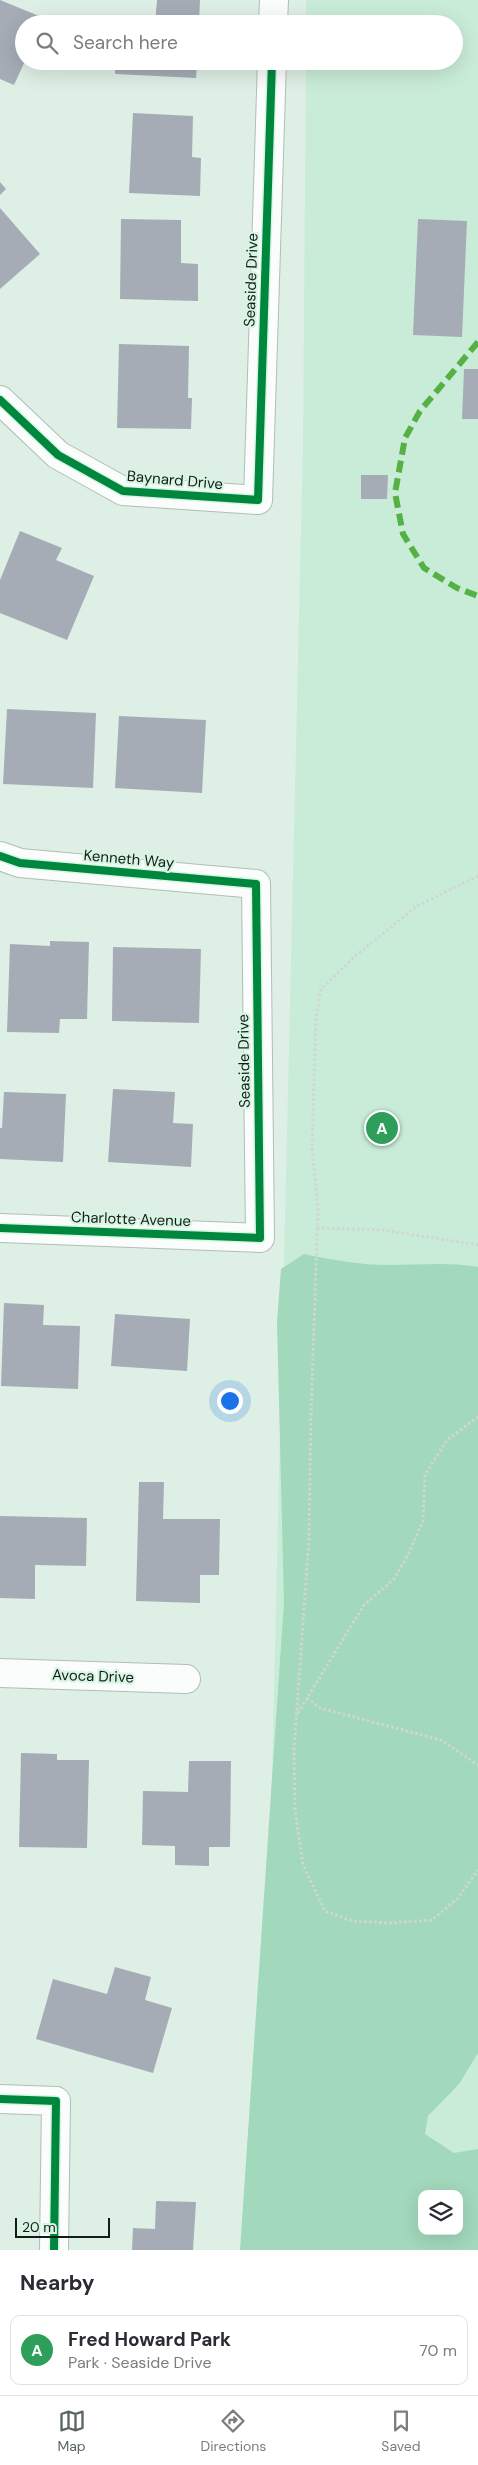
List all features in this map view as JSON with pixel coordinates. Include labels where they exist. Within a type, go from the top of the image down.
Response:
[{"type":"street","points":[[273,15],[274,0]]},
{"type":"street","name":"Seaside Drive","points":[[258,500],[272,70]]},
{"type":"street","name":"Baynard Drive","points":[[0,400],[58,455],[123,491],[258,500]]},
{"type":"street","name":"Kenneth Way","points":[[0,856],[20,863],[256,884]]},
{"type":"street","name":"Seaside Drive","points":[[256,884],[260,1238]]},
{"type":"street","name":"Charlotte Avenue","points":[[0,1228],[260,1238]]},
{"type":"street","name":"Avoca Drive","points":[[0,1673],[186,1679]]},
{"type":"street","points":[[0,2099],[56,2101],[54,2250]]},
{"type":"path","points":[[478,876],[417,906],[321,988],[316,1018],[312,1146],[318,1210],[309,1539],[294,1750],[295,1810],[303,1865],[325,1911],[352,1921],[390,1923],[432,1920],[458,1898],[478,1870]]},
{"type":"path","points":[[317,1228],[383,1230],[478,1245]]},
{"type":"path","points":[[297,1715],[364,1605],[394,1579],[408,1555],[423,1521],[426,1475],[447,1440],[478,1417]]},
{"type":"path","points":[[306,1698],[320,1708],[441,1740],[478,1765]]},
{"type":"green space","points":[[306,0],[478,0],[478,2250],[261,2250],[303,445],[306,70],[463,70],[463,15],[306,15]]},
{"type":"green space","points":[[304,1254],[367,1264],[445,1264],[478,1267],[478,2053],[459,2084],[428,2116],[425,2134],[454,2153],[478,2149],[478,2250],[240,2250],[284,1602],[277,1322],[281,1269]]},
{"type":"building","points":[[0,0],[37,15],[15,15],[15,70],[21,70],[14,85],[0,79]]},
{"type":"building","points":[[157,0],[200,0],[199,15],[156,15]]},
{"type":"building","points":[[115,70],[196,70],[196,78],[115,74]]},
{"type":"building","points":[[133,113],[193,116],[192,157],[201,158],[200,196],[129,193]]},
{"type":"building","points":[[0,182],[6,189],[0,195]]},
{"type":"building","points":[[0,208],[40,254],[0,289]]},
{"type":"building","points":[[121,219],[181,220],[181,263],[198,264],[198,301],[120,299]]},
{"type":"building","points":[[418,219],[467,221],[462,337],[413,335]]},
{"type":"building","points":[[119,344],[189,346],[188,398],[192,398],[191,429],[117,428]]},
{"type":"building","points":[[464,369],[478,369],[478,419],[462,419]]},
{"type":"building","points":[[361,475],[388,475],[387,499],[361,499]]},
{"type":"building","points":[[20,531],[62,548],[56,560],[94,576],[67,640],[0,613],[0,580]]},
{"type":"building","points":[[7,709],[96,713],[93,788],[3,784]]},
{"type":"building","points":[[119,716],[206,720],[202,793],[115,788]]},
{"type":"building","points":[[50,941],[89,942],[87,1019],[60,1019],[59,1033],[7,1032],[10,944],[50,946]]},
{"type":"building","points":[[113,947],[201,949],[199,1023],[112,1021]]},
{"type":"building","points":[[113,1089],[175,1092],[173,1123],[193,1124],[191,1167],[108,1162]]},
{"type":"building","points":[[4,1092],[66,1094],[63,1162],[0,1159],[0,1128],[2,1128]]},
{"type":"building","points":[[4,1303],[44,1305],[43,1325],[80,1326],[78,1389],[1,1386]]},
{"type":"building","points":[[115,1314],[190,1319],[187,1371],[111,1366]]},
{"type":"building","points":[[139,1482],[164,1482],[163,1519],[220,1519],[219,1575],[200,1575],[200,1603],[136,1601]]},
{"type":"building","points":[[0,1516],[87,1518],[86,1566],[35,1565],[35,1599],[0,1598]]},
{"type":"building","points":[[21,1753],[57,1754],[57,1760],[89,1760],[87,1848],[19,1847]]},
{"type":"building","points":[[189,1761],[231,1761],[230,1847],[209,1847],[209,1866],[175,1865],[175,1846],[142,1845],[143,1791],[188,1792]]},
{"type":"building","points":[[115,1967],[151,1977],[145,2000],[172,2008],[153,2073],[36,2039],[53,1979],[107,1994]]},
{"type":"building","points":[[156,2201],[196,2202],[193,2250],[132,2250],[133,2228],[155,2229]]},
{"type":"marked path","points":[[478,342],[420,411],[405,438],[395,493],[403,534],[424,568],[457,588],[478,596]]},
{"type":"cycle path","points":[[0,400],[58,455],[123,491],[258,500],[272,70]]},
{"type":"cycle path","points":[[0,856],[20,863],[256,884],[260,1238],[0,1228]]},
{"type":"cycle path","points":[[0,2099],[56,2101],[54,2250]]},
{"type":"place","name":"Fred Howard Park","points":[[382,1128]]}]
